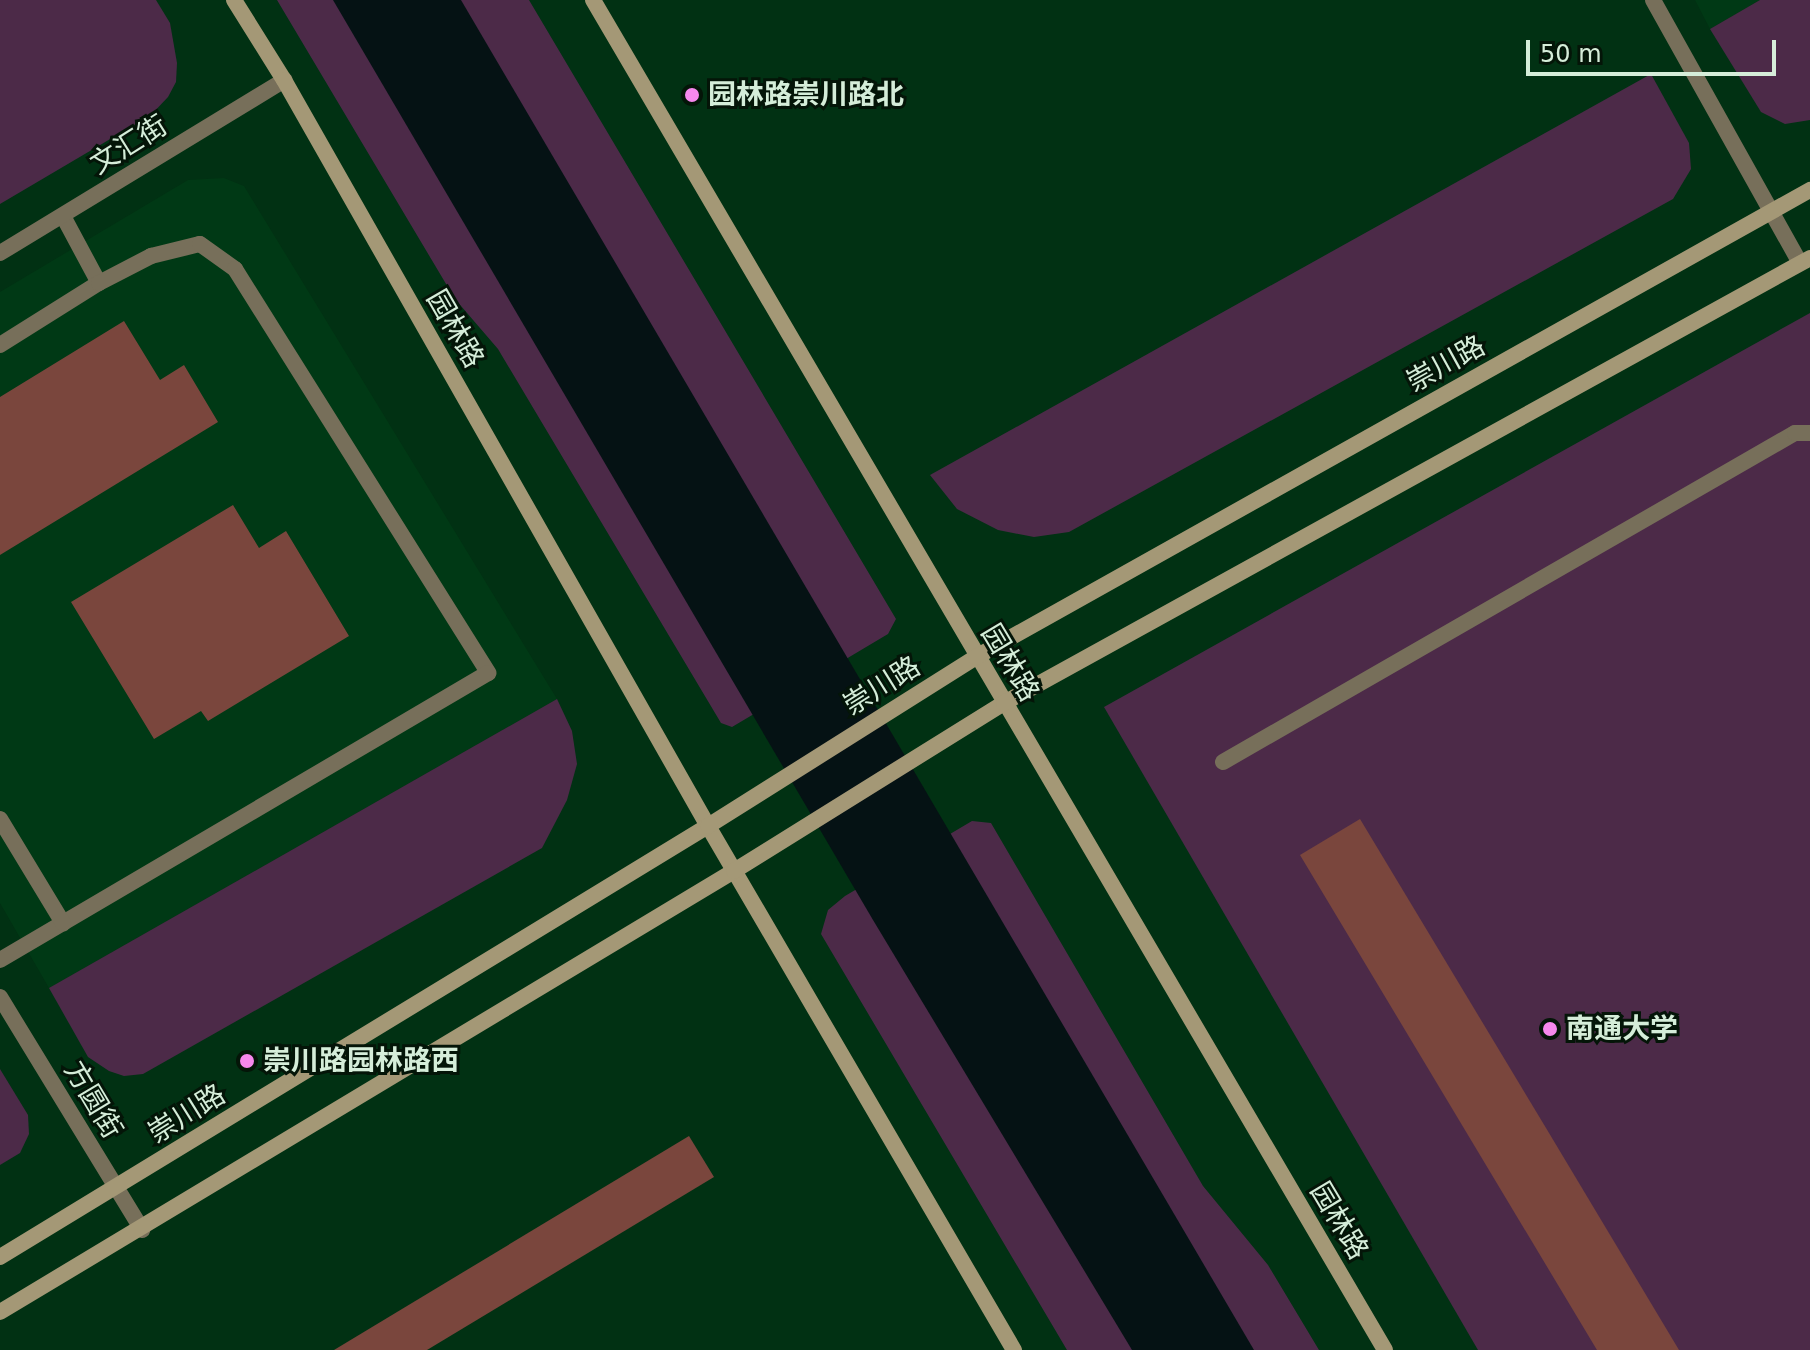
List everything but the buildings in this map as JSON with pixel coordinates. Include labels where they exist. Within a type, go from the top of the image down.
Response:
[{"type":"main road","name":"园林路","points":[[234,0],[284,80],[708,826],[1014,1350]]},
{"type":"main road","name":"园林路","points":[[593,0],[1385,1350]]},
{"type":"main road","name":"崇川路","points":[[0,1257],[708,826],[976,657],[1810,190]]},
{"type":"main road","points":[[0,1312],[142,1230],[734,871],[1004,703],[1805,261]]},
{"type":"street","points":[[1653,0],[1805,261]]},
{"type":"street","name":"文汇街","points":[[0,253],[284,80]]},
{"type":"street","points":[[63,216],[99,283]]},
{"type":"street","points":[[0,345],[99,283],[151,256],[200,244],[235,269],[488,673],[0,960]]},
{"type":"street","points":[[1223,762],[1795,433],[1810,433]]},
{"type":"street","points":[[0,819],[63,923]]},
{"type":"street","name":"方圆街","points":[[0,997],[142,1230]]},
{"type":"shaded area","points":[[0,0],[156,0],[170,23],[177,63],[176,82],[168,97],[151,115],[0,204]]},
{"type":"shaded area","points":[[277,0],[529,0],[896,619],[888,634],[732,727],[721,723],[498,349],[455,299]]},
{"type":"shaded area","points":[[333,0],[461,0],[1254,1350],[1132,1350],[873,920]]},
{"type":"shaded area","points":[[1695,0],[1760,0],[1710,29]]},
{"type":"shaded area","points":[[1760,0],[1810,0],[1810,120],[1785,124],[1761,112],[1710,29]]},
{"type":"shaded area","points":[[1651,74],[1689,143],[1691,169],[1673,199],[1069,532],[1034,537],[998,530],[957,509],[930,475]]},
{"type":"shaded area","points":[[224,178],[244,186],[557,699],[49,988],[0,903],[0,292],[188,180]]},
{"type":"shaded area","name":"南通大学","points":[[1810,313],[1810,1350],[1478,1350],[1104,707]]},
{"type":"shaded area","points":[[557,699],[572,731],[577,764],[567,800],[542,848],[143,1074],[124,1076],[109,1071],[88,1057],[49,988]]},
{"type":"shaded area","points":[[972,821],[991,823],[1203,1186],[1268,1265],[1319,1350],[1067,1350],[821,934],[828,910],[845,896]]},
{"type":"shaded area","points":[[0,1069],[28,1115],[29,1134],[20,1153],[0,1165]]},
{"type":"place","name":"园林路崇川路北","points":[[692,95]]},
{"type":"place","name":"南通大学","points":[[1550,1029]]},
{"type":"place","name":"崇川路园林路西","points":[[247,1061]]}]
